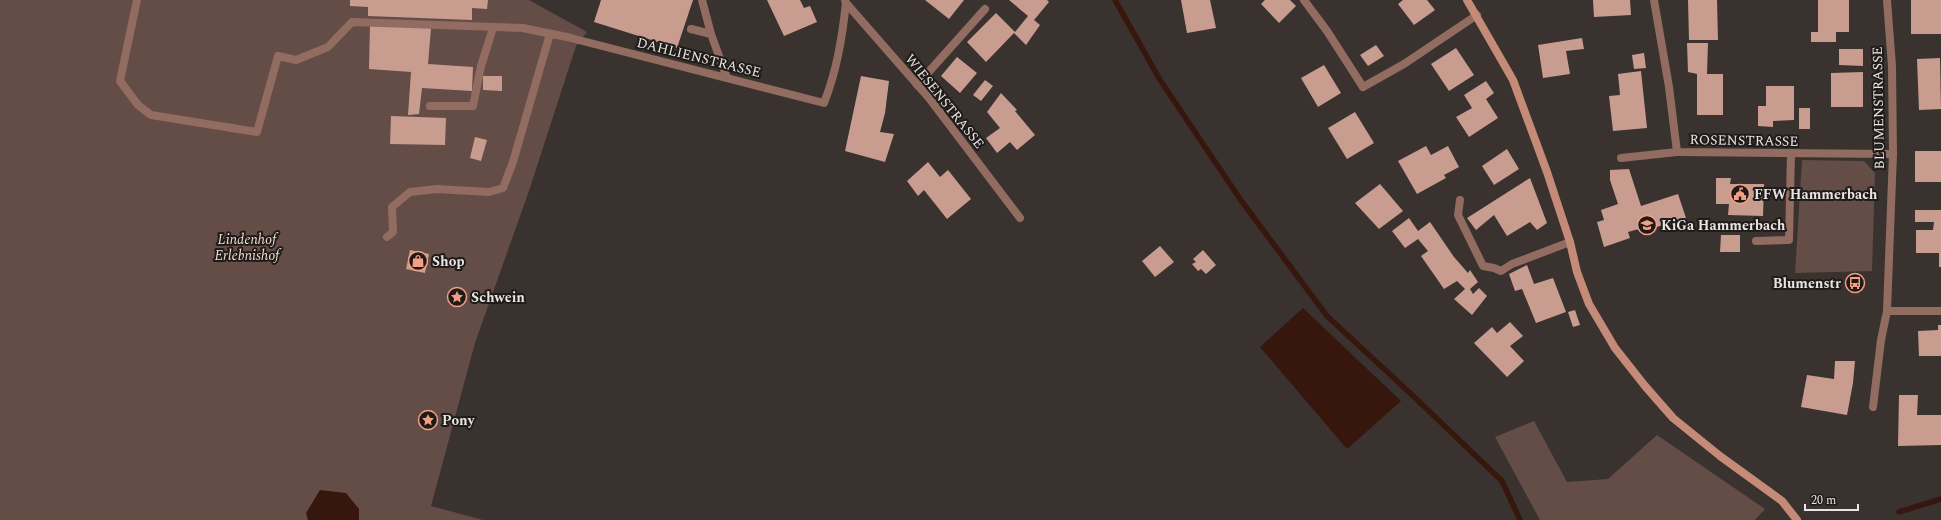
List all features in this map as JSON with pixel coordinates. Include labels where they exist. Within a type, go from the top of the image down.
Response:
[{"type":"main road","points":[[1467,0],[1513,80],[1570,242],[1577,272],[1589,304],[1615,348],[1629,368],[1674,418],[1720,456],[1782,501],[1797,520]]},
{"type":"street","name":"DAHLIENSTRASSE","points":[[137,0],[120,81],[138,105],[151,115],[256,132],[278,56],[296,60],[328,48],[352,22],[523,28],[567,37],[824,103],[834,77],[842,40],[845,2]]},
{"type":"street","points":[[702,0],[711,34],[727,78]]},
{"type":"street","points":[[1304,0],[1327,31],[1363,87],[1404,64],[1477,15]]},
{"type":"street","name":"ROSENSTRASSE","points":[[1654,0],[1669,87],[1677,152],[1893,154]]},
{"type":"street","name":"BLUMENSTRASSE","points":[[1873,407],[1881,340],[1887,311],[1893,154],[1892,66],[1887,0]]},
{"type":"street","name":"WIESENSTRASSE","points":[[845,2],[917,85],[1020,218]]},
{"type":"street","points":[[917,85],[984,9]]},
{"type":"street","points":[[430,106],[473,106],[481,66],[493,28]]},
{"type":"street","points":[[691,29],[711,34]]},
{"type":"street","points":[[387,237],[393,232],[392,207],[410,192],[437,189],[489,192],[503,188],[513,162],[549,37],[552,34]]},
{"type":"street","points":[[1621,158],[1677,152]]},
{"type":"street","points":[[1756,241],[1789,240],[1791,153]]},
{"type":"street","points":[[1460,200],[1458,215],[1483,266],[1501,271],[1512,264],[1570,242]]},
{"type":"street","points":[[1887,311],[1941,311]]},
{"type":"green space","name":"Lindenhof Erlebnishof","points":[[0,0],[529,0],[587,32],[576,46],[529,191],[475,343],[431,506],[483,520],[0,520]]},
{"type":"green space","points":[[1802,160],[1864,161],[1875,173],[1872,271],[1795,273]]},
{"type":"green space","points":[[1534,421],[1567,482],[1608,479],[1657,435],[1765,509],[1755,520],[1540,520],[1495,437]]},
{"type":"shaded area","points":[[1303,308],[1401,401],[1347,449],[1260,347]]},
{"type":"shaded area","points":[[320,490],[346,493],[359,509],[359,520],[308,520],[306,513]]},
{"type":"building","points":[[350,0],[488,0],[487,9],[472,8],[472,20],[368,16],[368,7],[350,6]]},
{"type":"building","points":[[601,0],[693,0],[677,48],[594,22]]},
{"type":"building","points":[[767,0],[800,0],[804,8],[810,6],[817,22],[784,36]]},
{"type":"building","points":[[925,0],[964,0],[949,19]]},
{"type":"building","points":[[1009,0],[1047,0],[1049,2],[1034,20],[1040,25],[1026,45],[1014,33],[986,62],[967,42],[996,13],[1015,32],[1028,16]]},
{"type":"building","points":[[1181,0],[1210,0],[1216,28],[1187,33]]},
{"type":"building","points":[[1265,0],[1290,0],[1296,6],[1279,23],[1261,4]]},
{"type":"building","points":[[1403,0],[1427,0],[1435,10],[1414,25],[1398,4]]},
{"type":"building","points":[[1593,0],[1630,0],[1631,15],[1594,17]]},
{"type":"building","points":[[1688,0],[1717,0],[1718,40],[1689,40]]},
{"type":"building","points":[[1818,0],[1849,0],[1849,32],[1836,32],[1836,42],[1811,42],[1811,32],[1818,32]]},
{"type":"building","points":[[1911,0],[1941,0],[1941,34],[1911,34]]},
{"type":"building","points":[[370,25],[431,28],[428,64],[473,67],[472,91],[422,88],[419,114],[408,115],[411,72],[369,69]]},
{"type":"building","points":[[1582,38],[1584,49],[1566,51],[1570,74],[1543,78],[1538,45]]},
{"type":"building","points":[[1687,43],[1708,43],[1707,74],[1723,74],[1723,115],[1697,115],[1697,74],[1688,72]]},
{"type":"building","points":[[1376,45],[1384,56],[1368,66],[1360,55]]},
{"type":"building","points":[[1456,48],[1474,75],[1449,91],[1431,64]]},
{"type":"building","points":[[1839,49],[1863,49],[1863,66],[1839,65]]},
{"type":"building","points":[[1644,53],[1646,68],[1634,69],[1632,55]]},
{"type":"building","points":[[957,57],[977,73],[960,93],[941,76]]},
{"type":"building","points":[[1940,58],[1941,109],[1919,110],[1917,59]]},
{"type":"building","points":[[1324,65],[1341,93],[1318,107],[1301,78]]},
{"type":"building","points":[[1641,71],[1647,128],[1613,131],[1609,96],[1620,95],[1618,74]]},
{"type":"building","points":[[1863,72],[1863,107],[1831,107],[1831,73]]},
{"type":"building","points":[[483,76],[502,76],[502,91],[483,90]]},
{"type":"building","points":[[861,76],[889,81],[885,113],[880,132],[894,134],[885,162],[845,151]]},
{"type":"building","points":[[985,80],[993,86],[981,101],[973,95]]},
{"type":"building","points":[[1486,81],[1494,93],[1486,99],[1498,118],[1469,137],[1456,117],[1472,108],[1464,95]]},
{"type":"building","points":[[1766,86],[1794,86],[1794,120],[1773,121],[1773,127],[1758,126],[1758,106],[1766,106]]},
{"type":"building","points":[[1001,93],[1017,110],[1015,111],[1035,135],[1017,150],[1010,142],[997,153],[986,138],[1000,128],[987,112]]},
{"type":"building","points":[[1799,108],[1810,108],[1810,129],[1799,129]]},
{"type":"building","points":[[1355,112],[1374,143],[1347,159],[1328,128]]},
{"type":"building","points":[[391,116],[446,118],[445,145],[390,144]]},
{"type":"building","points":[[475,137],[487,140],[481,161],[470,158]]},
{"type":"building","points":[[1426,146],[1431,155],[1448,146],[1459,167],[1444,175],[1446,178],[1417,194],[1398,161]]},
{"type":"building","points":[[1507,149],[1519,169],[1494,185],[1482,166]]},
{"type":"building","points":[[1915,151],[1941,151],[1941,182],[1915,182]]},
{"type":"building","points":[[928,162],[940,177],[948,170],[971,199],[947,219],[924,190],[918,196],[907,181]]},
{"type":"building","points":[[1629,169],[1641,206],[1678,194],[1686,218],[1647,230],[1646,227],[1628,232],[1630,238],[1604,247],[1597,222],[1604,220],[1601,210],[1618,204],[1610,180],[1610,170]]},
{"type":"building","points":[[1530,178],[1547,223],[1537,230],[1530,222],[1507,236],[1494,215],[1476,230],[1467,218]]},
{"type":"building","name":"FFW Hammerbach","points":[[1716,178],[1731,178],[1730,184],[1764,184],[1763,216],[1728,215],[1729,204],[1716,204]]},
{"type":"building","points":[[1380,184],[1403,211],[1379,229],[1355,203]]},
{"type":"building","points":[[1915,210],[1941,210],[1941,267],[1939,267],[1939,253],[1916,253],[1916,230],[1933,230],[1934,222],[1915,222]]},
{"type":"building","points":[[1409,218],[1418,231],[1430,222],[1454,257],[1468,273],[1470,270],[1478,282],[1470,289],[1473,294],[1479,288],[1487,296],[1472,315],[1454,299],[1465,289],[1457,281],[1444,289],[1421,256],[1428,251],[1418,239],[1405,248],[1392,231]]},
{"type":"building","points":[[1721,235],[1740,235],[1740,252],[1720,252]]},
{"type":"building","points":[[1160,246],[1174,262],[1155,277],[1142,261]]},
{"type":"building","name":"Shop","points":[[410,250],[429,254],[425,273],[406,269]]},
{"type":"building","points":[[1203,250],[1216,265],[1206,274],[1201,269],[1198,271],[1192,264],[1196,262],[1193,259]]},
{"type":"building","points":[[1527,265],[1534,284],[1553,278],[1566,312],[1536,323],[1522,289],[1515,291],[1509,274]]},
{"type":"building","points":[[1575,310],[1580,325],[1573,327],[1568,312]]},
{"type":"building","points":[[1510,322],[1523,336],[1510,346],[1524,361],[1507,377],[1474,343],[1492,327],[1497,333]]},
{"type":"building","points":[[1938,325],[1941,325],[1941,356],[1919,356],[1918,331],[1938,330]]},
{"type":"building","points":[[1835,361],[1855,361],[1853,383],[1847,415],[1801,407],[1807,375],[1834,379]]},
{"type":"building","points":[[1899,395],[1918,395],[1917,415],[1941,415],[1941,445],[1898,446]]},
{"type":"waterway","points":[[1115,0],[1160,80],[1240,199],[1327,316],[1502,481],[1520,520]]},
{"type":"waterway","points":[[1899,512],[1941,499]]},
{"type":"place","name":"FFW Hammerbach","points":[[1740,194]]},
{"type":"place","name":"KiGa Hammerbach","points":[[1647,225]]},
{"type":"place","name":"Shop","points":[[418,261]]},
{"type":"place","name":"Blumenstr","points":[[1855,283]]},
{"type":"place","name":"Schwein","points":[[457,297]]},
{"type":"place","name":"Pony","points":[[428,420]]}]
